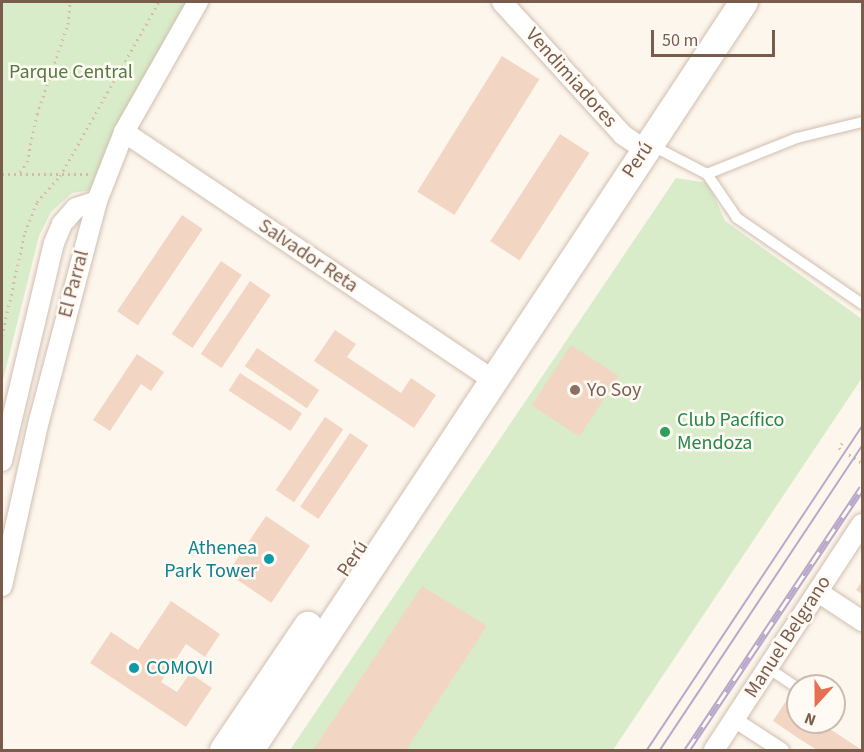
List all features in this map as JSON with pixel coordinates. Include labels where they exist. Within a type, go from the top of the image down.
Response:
[{"type":"main road","name":"Perú","points":[[250,750],[492,379],[744,2]]},
{"type":"main road","name":"Perú","points":[[224,750],[459,401],[492,379]]},
{"type":"street","name":"El Parral","points":[[2,586],[39,421],[97,201],[124,132],[198,2]]},
{"type":"street","name":"Vendimiadores","points":[[502,2],[623,135],[646,146]]},
{"type":"street","name":"Salvador Reta","points":[[124,132],[492,379]]},
{"type":"street","points":[[2,461],[54,243],[62,224],[76,208],[97,201]]},
{"type":"street","name":"Manuel Belgrano","points":[[714,750],[862,524]]},
{"type":"street","points":[[818,592],[862,621]]},
{"type":"street","points":[[735,720],[781,750]]},
{"type":"lane","points":[[707,174],[796,138],[862,122]]},
{"type":"lane","points":[[646,146],[707,174],[737,218],[862,304]]},
{"type":"lane","points":[[768,668],[786,680]]},
{"type":"path","points":[[20,172],[27,162],[37,114],[68,24],[70,2]]},
{"type":"path","points":[[2,336],[25,232],[37,201],[60,176],[159,2]]},
{"type":"path","points":[[2,174],[20,172],[60,176],[108,172]]},
{"type":"path","points":[[842,443],[839,448],[862,463]]},
{"type":"green space","name":"Parque Central","points":[[2,2],[190,2],[92,190],[72,193],[51,212],[39,236],[2,384]]},
{"type":"green space","name":"Club Pacífico Mendoza","points":[[676,178],[708,183],[725,221],[862,319],[862,378],[613,750],[290,750]]},
{"type":"building","points":[[502,56],[539,79],[455,215],[417,192]]},
{"type":"building","points":[[560,134],[589,153],[520,260],[490,241]]},
{"type":"building","points":[[182,215],[203,229],[138,325],[117,311]]},
{"type":"building","points":[[221,261],[242,275],[193,348],[172,334]]},
{"type":"building","points":[[250,281],[271,295],[222,368],[201,354]]},
{"type":"building","points":[[335,330],[356,344],[347,357],[401,393],[411,378],[436,395],[414,428],[314,361]]},
{"type":"building","name":"Yo Soy","points":[[571,345],[619,376],[580,436],[532,405]]},
{"type":"building","points":[[257,348],[319,390],[307,408],[245,366]]},
{"type":"building","points":[[137,354],[164,372],[151,391],[141,384],[110,431],[93,420]]},
{"type":"building","points":[[240,373],[302,413],[291,431],[229,391]]},
{"type":"building","points":[[325,417],[343,429],[294,502],[276,490]]},
{"type":"building","points":[[350,433],[368,445],[318,519],[300,507]]},
{"type":"building","name":"Athenea Park Tower","points":[[266,516],[310,546],[271,603],[227,573]]},
{"type":"building","points":[[862,581],[862,594],[856,590]]},
{"type":"building","points":[[422,586],[487,626],[406,750],[313,750]]},
{"type":"building","name":"COMOVI","points":[[171,601],[220,634],[205,657],[186,644],[161,682],[177,692],[190,673],[212,688],[186,727],[90,663],[111,632],[138,650]]},
{"type":"building","points":[[786,701],[786,730],[773,721]]},
{"type":"building","points":[[792,734],[837,734],[862,750],[817,750]]},
{"type":"tram line","points":[[647,750],[862,427]]},
{"type":"tram line","points":[[660,750],[862,446]]},
{"type":"railway","points":[[687,750],[862,488]]},
{"type":"place","name":"Yo Soy","points":[[575,390]]},
{"type":"place","name":"Club Pacífico Mendoza","points":[[665,432]]},
{"type":"place","name":"Athenea Park Tower","points":[[269,559]]},
{"type":"place","name":"COMOVI","points":[[134,668]]}]
